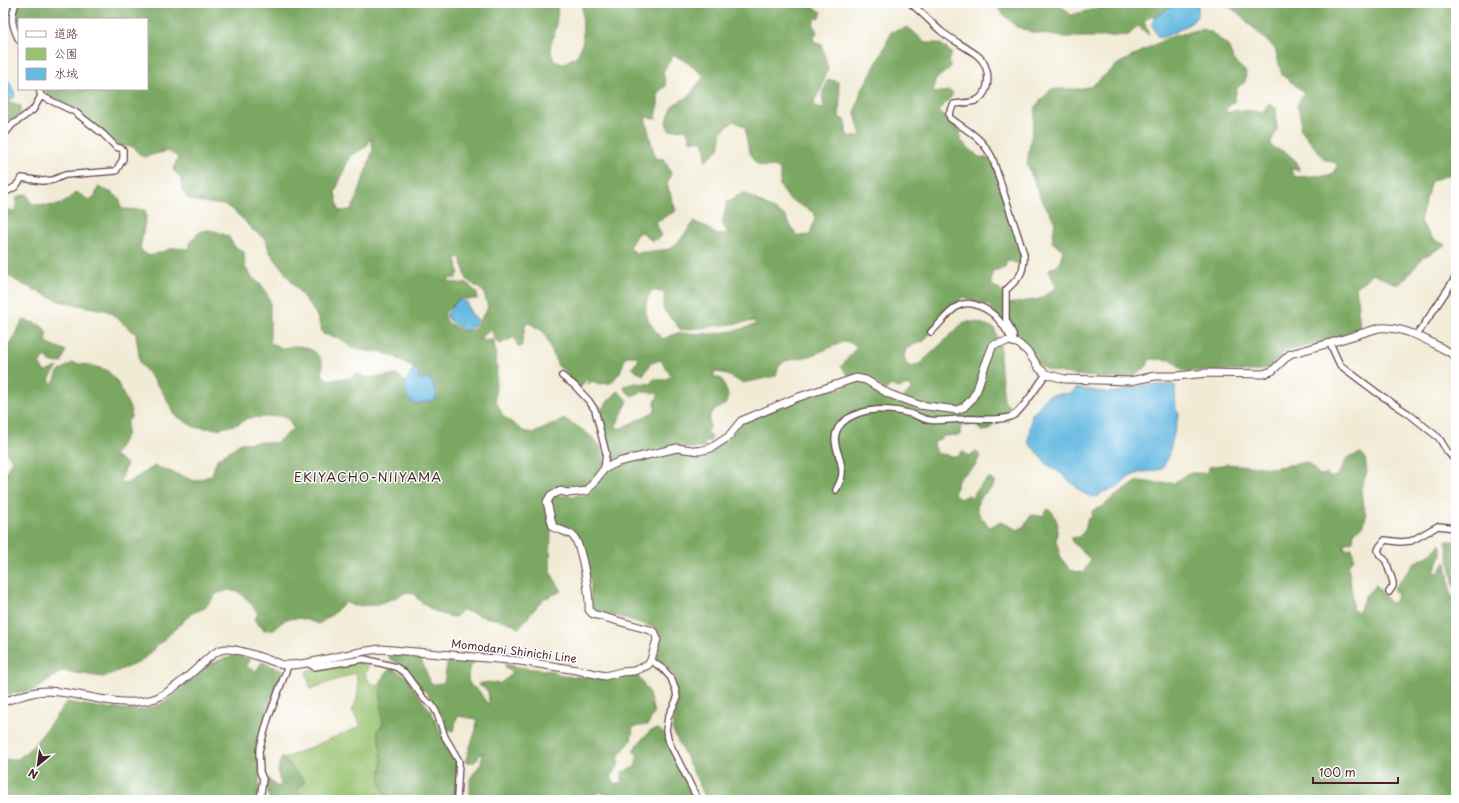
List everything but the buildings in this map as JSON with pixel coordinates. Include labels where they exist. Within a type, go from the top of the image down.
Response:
[{"type":"main road","points":[[651,660],[657,639],[655,633],[650,630],[593,614],[589,610],[589,594],[586,575],[577,541],[572,535],[553,527],[547,502],[551,495],[561,491],[568,493],[587,492],[604,469],[618,462],[677,448],[699,451],[711,448],[728,437],[740,421],[796,398],[856,378],[866,380],[890,394],[919,405],[957,410],[964,407],[972,400],[993,345],[1009,341],[1019,344],[1028,352],[1039,368],[1046,374],[1065,379],[1130,381],[1155,376],[1177,376],[1207,373],[1262,374],[1272,371],[1290,354],[1386,327],[1417,335],[1456,356]]},
{"type":"main road","name":"Momodani Shinichi Line","points":[[3,702],[45,691],[116,702],[134,702],[154,699],[174,688],[214,653],[227,649],[239,651],[288,666],[381,649],[520,661],[605,676],[620,672],[634,671],[648,665],[651,660]]},
{"type":"street","points":[[16,3],[13,9],[12,22],[18,37]]},
{"type":"street","points":[[910,3],[943,33],[979,57],[985,65],[988,81],[986,90],[976,101],[954,104],[949,114],[950,118],[976,136],[986,147],[992,157],[1024,254],[1022,272],[1018,280],[1006,290],[1006,320],[1013,334],[1014,343]]},
{"type":"street","points":[[3,136],[12,125],[33,110],[41,96],[39,90]]},
{"type":"street","points":[[3,197],[6,192],[15,187],[22,178],[42,181],[53,180],[65,175],[116,171],[123,159],[123,150],[116,147],[104,134],[75,112],[41,96]]},
{"type":"street","points":[[1417,335],[1456,277]]},
{"type":"street","points":[[932,332],[957,307],[962,304],[972,303],[990,310],[995,314],[1014,343]]},
{"type":"street","points":[[1330,343],[1340,365],[1409,414],[1439,438],[1447,451],[1456,461]]},
{"type":"street","points":[[836,490],[841,482],[843,471],[836,446],[836,435],[842,424],[858,413],[870,410],[892,411],[913,414],[929,420],[944,421],[964,419],[987,420],[1013,416],[1046,374]]},
{"type":"street","points":[[562,376],[574,385],[595,410],[606,452],[604,469]]},
{"type":"street","points":[[1389,592],[1393,586],[1393,582],[1386,561],[1380,555],[1378,550],[1384,540],[1400,542],[1411,541],[1438,526],[1456,528]]},
{"type":"street","points":[[308,663],[314,667],[364,659],[396,667],[405,673],[424,699],[432,705],[445,737],[459,761],[457,800]]},
{"type":"street","points":[[651,660],[664,670],[671,678],[676,691],[677,699],[668,717],[666,730],[669,742],[698,800]]},
{"type":"street","points":[[260,800],[263,779],[260,772],[259,751],[268,719],[288,666]]},
{"type":"green space","points":[[20,3],[558,3],[556,28],[550,47],[554,61],[563,64],[578,55],[583,41],[582,3],[812,3],[810,6],[822,12],[820,18],[815,19],[813,25],[817,32],[813,39],[816,43],[822,45],[828,69],[821,89],[814,101],[816,108],[824,108],[822,95],[828,79],[838,82],[840,95],[839,117],[846,121],[846,133],[852,137],[861,136],[855,113],[861,91],[882,53],[891,32],[908,27],[926,43],[939,43],[952,53],[949,60],[951,67],[935,80],[933,93],[949,91],[953,93],[948,101],[938,111],[961,131],[960,140],[979,157],[987,158],[993,163],[1022,256],[1021,265],[1011,261],[1006,262],[1005,268],[992,271],[991,284],[1005,294],[1005,320],[1011,333],[988,305],[974,302],[963,297],[940,320],[924,341],[906,349],[904,356],[906,364],[912,367],[921,363],[964,322],[977,322],[994,328],[1000,345],[1004,401],[1012,409],[1008,421],[994,422],[990,430],[981,431],[975,423],[961,426],[960,435],[944,436],[934,443],[936,453],[958,457],[962,451],[970,457],[976,451],[980,456],[975,466],[959,478],[954,493],[960,499],[969,495],[971,498],[979,487],[989,478],[995,482],[993,487],[979,499],[977,504],[980,516],[990,527],[1001,522],[1018,530],[1025,525],[1031,515],[1042,516],[1048,509],[1053,513],[1058,524],[1056,541],[1061,558],[1070,570],[1083,573],[1091,560],[1072,542],[1071,538],[1079,537],[1085,530],[1088,518],[1091,519],[1093,510],[1102,507],[1138,481],[1174,483],[1188,473],[1206,473],[1209,467],[1227,464],[1272,468],[1307,462],[1320,475],[1327,474],[1331,478],[1338,475],[1347,458],[1361,453],[1365,457],[1367,472],[1362,484],[1361,493],[1366,516],[1363,526],[1354,532],[1353,541],[1344,544],[1345,549],[1352,548],[1354,558],[1348,565],[1352,593],[1352,610],[1359,612],[1365,596],[1376,585],[1390,603],[1395,602],[1397,594],[1393,589],[1415,563],[1431,554],[1441,543],[1441,555],[1434,572],[1439,573],[1446,561],[1451,597],[1456,596],[1456,800],[707,800],[672,729],[676,700],[674,677],[671,671],[654,664],[657,659],[661,637],[653,627],[590,610],[591,584],[579,543],[573,533],[554,525],[549,503],[554,496],[589,495],[607,471],[616,465],[660,452],[675,451],[695,454],[709,452],[730,437],[741,422],[779,406],[782,408],[793,400],[833,389],[839,389],[853,381],[865,383],[899,403],[907,402],[904,396],[912,390],[909,385],[897,388],[891,385],[886,390],[867,377],[849,376],[841,367],[857,346],[846,341],[810,356],[785,361],[779,366],[776,376],[743,383],[723,373],[714,372],[714,377],[722,379],[728,395],[726,404],[714,410],[710,415],[710,427],[706,432],[712,437],[710,441],[704,443],[705,448],[661,448],[618,461],[607,467],[609,451],[598,425],[601,410],[618,391],[628,401],[615,428],[622,428],[655,411],[655,402],[659,393],[641,392],[632,396],[625,390],[624,386],[635,383],[650,384],[654,379],[664,380],[671,376],[661,360],[651,363],[643,375],[632,368],[638,361],[638,356],[626,356],[620,372],[611,383],[598,384],[593,381],[588,384],[587,378],[581,387],[570,385],[567,373],[558,366],[544,332],[531,324],[526,323],[521,347],[518,347],[515,337],[500,344],[496,340],[491,330],[478,339],[494,340],[497,369],[495,399],[503,416],[523,431],[534,433],[565,419],[577,426],[596,441],[601,447],[604,460],[602,467],[586,489],[555,490],[543,497],[551,530],[550,572],[562,591],[543,599],[519,628],[506,621],[484,617],[463,610],[455,617],[443,615],[426,606],[413,593],[406,592],[395,598],[374,605],[353,606],[345,602],[334,613],[319,624],[300,618],[286,619],[274,629],[264,630],[254,620],[258,614],[250,602],[239,592],[228,590],[216,594],[205,608],[192,613],[140,662],[103,677],[62,671],[35,690],[3,695],[3,478],[12,460],[6,452],[3,451],[3,344],[11,344],[23,320],[32,322],[44,328],[47,336],[46,341],[66,351],[61,363],[50,362],[46,356],[39,364],[45,372],[58,367],[50,378],[50,383],[53,383],[58,372],[72,363],[89,365],[107,370],[116,380],[131,410],[131,417],[127,423],[127,434],[114,456],[127,464],[120,482],[125,484],[155,466],[195,481],[212,475],[217,459],[241,443],[276,443],[293,429],[290,421],[283,416],[248,418],[238,424],[217,429],[194,427],[175,415],[162,391],[140,363],[136,334],[108,311],[59,301],[22,284],[7,275],[3,262],[3,225],[6,218],[4,208],[15,212],[17,197],[27,194],[32,204],[51,206],[60,204],[76,192],[89,200],[95,196],[98,187],[112,193],[120,199],[121,209],[145,210],[146,217],[140,248],[144,253],[150,256],[173,248],[190,249],[190,242],[199,233],[208,230],[218,232],[229,237],[234,246],[244,252],[245,267],[251,276],[264,288],[270,301],[270,343],[282,348],[301,346],[312,350],[322,362],[322,374],[328,380],[350,378],[357,373],[366,378],[398,375],[405,382],[407,398],[415,404],[435,400],[437,394],[431,379],[418,379],[418,371],[395,357],[381,352],[356,350],[339,338],[323,334],[316,314],[269,251],[266,239],[250,228],[233,210],[224,205],[188,199],[182,190],[181,178],[173,170],[178,157],[168,151],[143,157],[134,147],[119,146],[77,110],[47,94],[44,90],[148,90],[148,18],[18,18]],"holes":[[[674,55],[688,63],[704,76],[688,97],[673,105],[666,123],[669,130],[686,129],[690,140],[703,141],[706,151],[705,161],[719,149],[722,131],[734,121],[745,127],[749,150],[754,160],[762,166],[780,170],[780,186],[789,199],[813,212],[815,218],[810,235],[797,236],[785,216],[744,193],[727,202],[722,224],[728,234],[717,235],[705,226],[694,222],[670,249],[636,253],[629,247],[637,234],[642,232],[652,241],[662,236],[655,222],[676,211],[667,184],[671,173],[664,159],[655,158],[645,117],[656,119],[658,92],[666,86],[663,71]],[[371,138],[373,150],[355,203],[350,210],[339,211],[335,192],[350,156],[366,147]],[[460,257],[467,280],[484,292],[488,308],[474,329],[464,332],[447,322],[444,314],[459,299],[477,299],[477,293],[468,284],[449,282],[448,279],[456,278],[459,273],[456,258]],[[652,290],[665,293],[663,309],[681,330],[756,321],[754,325],[738,330],[715,334],[678,333],[663,339],[653,328],[647,316],[646,304]]]},
{"type":"green space","points":[[993,3],[1058,3],[1071,15],[1113,3],[1177,3],[1154,18],[1152,15],[1144,21],[1149,35],[1138,26],[1129,35],[1061,37],[1031,32],[1015,26]]},
{"type":"green space","points":[[1223,3],[1456,3],[1456,175],[1451,174],[1431,181],[1420,221],[1433,239],[1446,245],[1422,258],[1407,277],[1398,285],[1373,274],[1356,287],[1360,327],[1326,342],[1286,351],[1272,366],[1257,371],[1183,371],[1172,360],[1150,359],[1146,367],[1128,379],[1067,374],[1048,370],[1037,363],[1029,350],[1015,333],[1010,323],[1007,304],[1040,299],[1056,287],[1049,269],[1059,264],[1063,250],[1052,242],[1055,221],[1041,199],[1027,164],[1036,106],[1051,89],[1079,89],[1092,86],[1118,64],[1167,38],[1201,29],[1210,31],[1229,47],[1233,60],[1246,72],[1245,82],[1237,88],[1234,103],[1227,107],[1226,113],[1237,110],[1263,112],[1268,104],[1276,108],[1277,130],[1270,144],[1274,148],[1286,152],[1297,162],[1299,170],[1290,169],[1295,177],[1332,175],[1338,164],[1324,159],[1300,128],[1301,117],[1297,106],[1304,92],[1282,75],[1275,49],[1238,13]]},
{"type":"green space","points":[[4,99],[21,106],[20,114],[3,129],[3,101]]},
{"type":"green space","points":[[1446,541],[1456,541],[1456,587],[1454,587]]},
{"type":"green space","points":[[392,653],[420,657],[431,684],[444,683],[448,658],[476,661],[469,668],[468,680],[471,686],[479,691],[488,705],[488,691],[478,684],[488,682],[499,684],[509,677],[512,670],[506,668],[505,664],[524,668],[553,671],[562,676],[605,678],[622,673],[636,674],[648,690],[654,713],[648,725],[633,727],[631,741],[619,755],[618,766],[611,776],[615,784],[622,782],[622,772],[635,767],[638,755],[633,751],[635,748],[650,731],[659,729],[664,734],[694,800],[615,800],[615,797],[599,792],[587,800],[477,800],[470,794],[470,779],[481,763],[482,752],[475,762],[465,762],[476,730],[477,719],[457,716],[454,731],[447,729],[440,713],[428,694],[419,686],[407,669],[389,658]]},
{"type":"green space","points":[[237,655],[249,659],[247,667],[256,671],[262,662],[283,671],[265,717],[262,735],[258,800],[3,800],[3,760],[18,759],[34,745],[67,702],[103,708],[142,710],[159,705],[173,696],[207,666]]},
{"type":"green space","points":[[359,663],[369,664],[365,674],[369,682],[379,686],[382,679],[381,705],[383,725],[377,730],[382,762],[380,782],[388,800],[342,800],[341,798],[329,798],[328,800],[306,800],[298,790],[305,781],[283,759],[361,726],[352,711],[358,692],[358,683],[355,673],[311,689],[306,673],[308,670]]},
{"type":"green space","points":[[391,668],[407,677],[418,695],[431,711],[444,739],[457,758],[456,800],[388,800],[380,782],[382,762],[377,730],[383,725],[381,686],[386,673]]},
{"type":"green space","points":[[282,757],[305,782],[298,790],[306,800],[269,800],[267,784],[268,779],[278,787],[281,784],[278,771]]},
{"type":"water","points":[[1177,3],[1199,3],[1197,16],[1191,23],[1169,35],[1160,38],[1158,37],[1152,25],[1154,18]]},
{"type":"water","points":[[3,71],[14,91],[15,97],[9,100],[4,99],[3,101]]},
{"type":"water","points":[[458,300],[467,302],[471,312],[478,320],[474,326],[465,331],[450,321],[446,315]]},
{"type":"water","points":[[414,368],[418,371],[419,379],[431,379],[437,394],[435,400],[415,404],[407,398],[405,382]]},
{"type":"water","points":[[1144,385],[1175,385],[1176,410],[1179,413],[1168,458],[1162,469],[1139,473],[1129,477],[1119,487],[1101,493],[1099,496],[1093,497],[1083,493],[1063,475],[1047,464],[1028,442],[1032,414],[1038,409],[1047,396],[1072,393],[1076,388],[1112,393]]},
{"type":"district","name":"EKIYACHO-NIIYAMA","points":[[368,477]]}]
